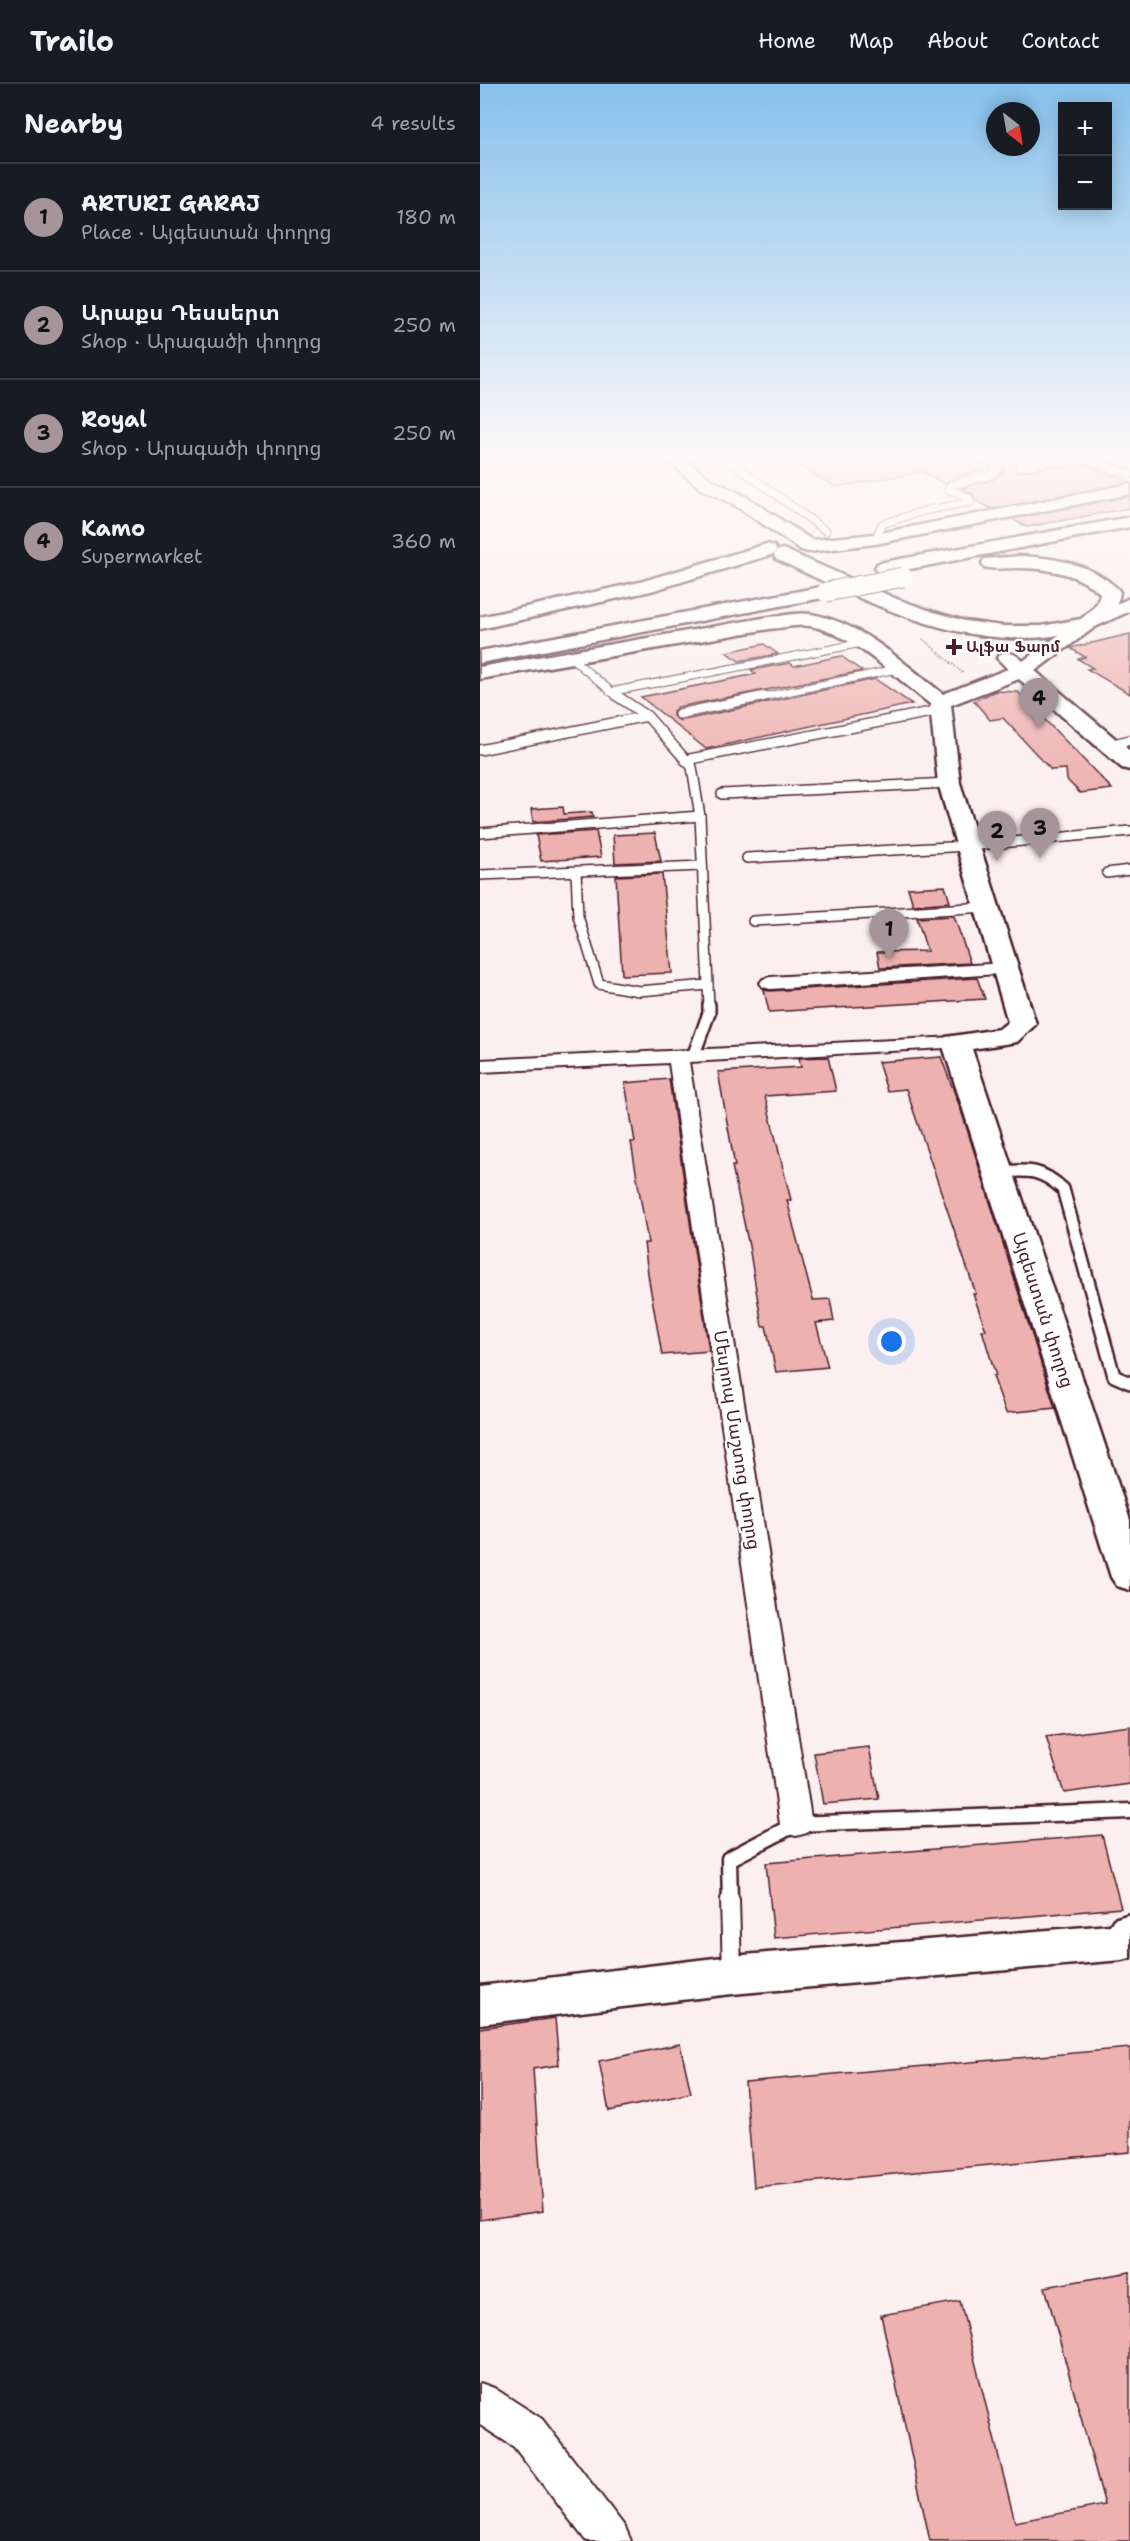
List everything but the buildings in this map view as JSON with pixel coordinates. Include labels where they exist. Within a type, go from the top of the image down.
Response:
[{"type":"main road","points":[[480,623],[644,587],[706,570]]},
{"type":"main road","points":[[814,570],[881,600],[973,630],[1006,633],[1039,632],[1088,623],[1130,604]]},
{"type":"main road","points":[[852,570],[892,591],[920,613]]},
{"type":"main road","points":[[480,644],[875,570]]},
{"type":"main road","points":[[480,657],[947,570]]},
{"type":"main road","points":[[940,706],[1022,671],[1105,610],[1110,601],[1110,592],[1101,582],[1070,570]]},
{"type":"main road","points":[[480,673],[769,622],[811,620],[840,629],[897,669],[940,706],[949,783],[1022,1024],[1007,1036],[956,1043]]},
{"type":"main road","points":[[973,630],[1130,763]]},
{"type":"main road","name":"Այգեստան փողոց","points":[[956,1043],[1130,1577]]},
{"type":"main road","points":[[480,2005],[732,1975],[1122,1942],[1130,1932]]},
{"type":"street","points":[[770,983],[1006,969]]},
{"type":"street","points":[[480,1065],[956,1043]]},
{"type":"street","name":"Մեսրոպ Մաշտոց փողոց","points":[[686,1055],[796,1824]]},
{"type":"street","points":[[480,2402],[528,2433],[611,2541]]},
{"type":"lane","points":[[610,692],[862,643]]},
{"type":"lane","points":[[570,657],[610,692],[647,716],[692,767],[700,816],[708,1013],[686,1055]]},
{"type":"lane","points":[[680,714],[897,669]]},
{"type":"lane","points":[[685,760],[940,706]]},
{"type":"lane","points":[[480,750],[647,716]]},
{"type":"lane","points":[[1109,745],[1130,740]]},
{"type":"lane","points":[[722,794],[949,783]]},
{"type":"lane","points":[[480,833],[700,816]]},
{"type":"lane","points":[[747,858],[968,846],[1130,831]]},
{"type":"lane","points":[[480,875],[702,866]]},
{"type":"lane","points":[[1107,873],[1130,870]]},
{"type":"lane","points":[[576,872],[575,897],[578,920],[599,984],[616,991],[641,992],[708,985]]},
{"type":"lane","points":[[753,921],[987,907]]},
{"type":"lane","points":[[998,1172],[1038,1170],[1048,1175],[1063,1189],[1114,1376],[1130,1383]]},
{"type":"lane","points":[[732,1975],[729,1859],[796,1824],[1130,1811]]},
{"type":"place","name":"Ալֆա Ֆարմ","points":[[954,647]]},
{"type":"place","name":"Kamo","points":[[1039,728]]},
{"type":"place","name":"Royal","points":[[1040,858]]},
{"type":"place","name":"Արաքս Դեսսերտ","points":[[997,861]]},
{"type":"place","name":"ARTURI GARAJ","points":[[889,959]]}]
